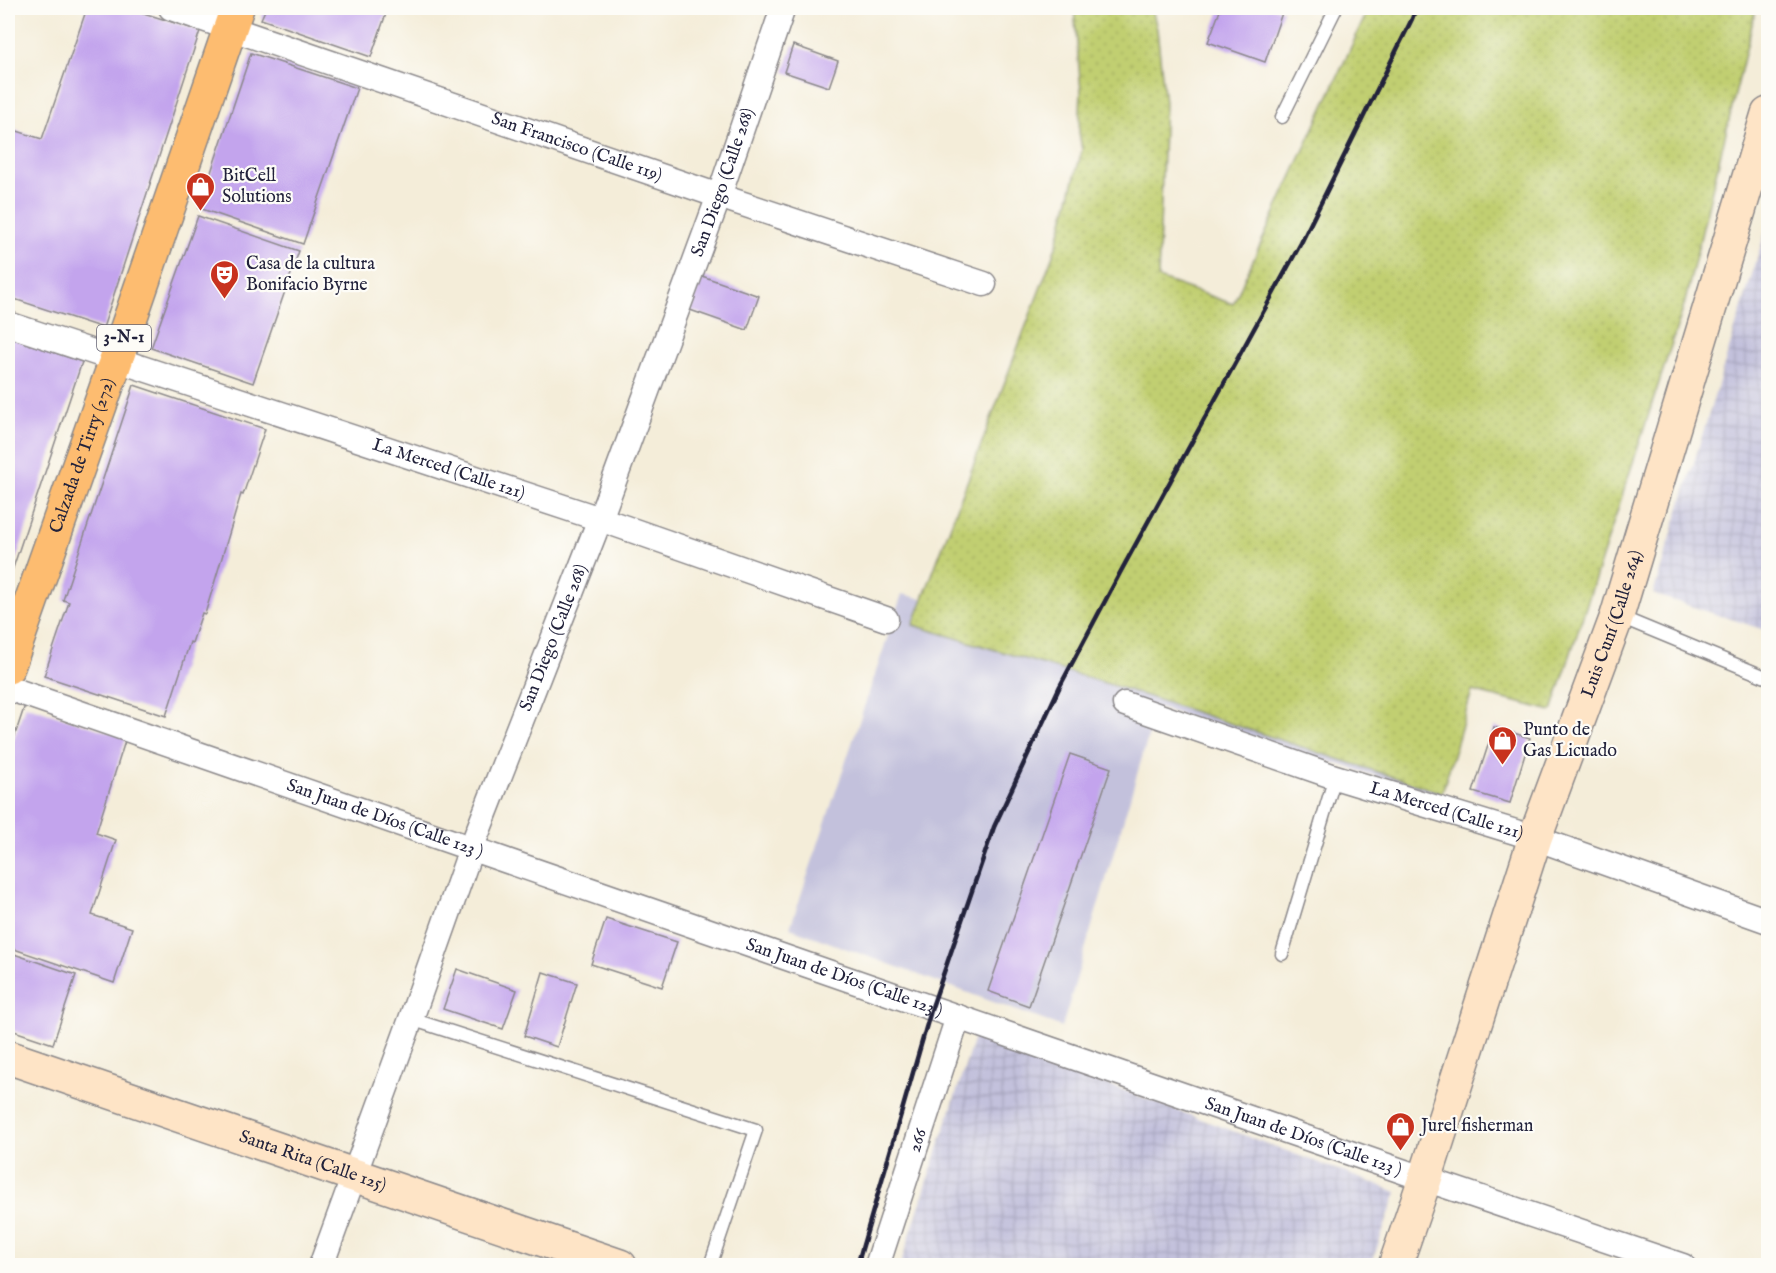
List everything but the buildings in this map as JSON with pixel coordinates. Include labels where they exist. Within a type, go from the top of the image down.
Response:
[{"type":"main road","name":"Calzada de Tirry (272)","points":[[8,667],[234,18]]},
{"type":"street","name":"San Francisco (Calle 119)","points":[[171,8],[234,18],[719,196],[984,284]]},
{"type":"street","name":"San Diego (Calle 268)","points":[[321,1266],[471,849],[600,519],[719,196],[783,8]]},
{"type":"street","name":"Luis Cuní (Calle 264)","points":[[1395,1266],[1535,838],[1617,616],[1768,114]]},
{"type":"street","name":"La Merced (Calle 121)","points":[[8,324],[600,519],[886,619]]},
{"type":"street","name":"San Juan de Díos (Calle 123 )","points":[[8,688],[1425,1179],[1683,1266]]},
{"type":"street","name":"La Merced (Calle 121)","points":[[1125,704],[1335,777],[1535,838],[1768,921]]},
{"type":"street","name":"266","points":[[878,1266],[958,1017]]},
{"type":"street","name":"Santa Rita (Calle 125)","points":[[8,1057],[620,1266]]},
{"type":"lane","points":[[1282,117],[1336,8]]},
{"type":"lane","points":[[1617,616],[1768,678]]},
{"type":"lane","points":[[1282,954],[1335,777]]},
{"type":"lane","points":[[411,1019],[756,1130],[710,1266]]},
{"type":"shaded area","points":[[1369,8],[1756,8],[1684,306],[1552,711],[1472,691],[1442,793],[1436,795],[1157,707],[1062,1027],[790,928],[902,594],[923,599],[1057,244],[1233,304]]},
{"type":"shaded area","points":[[1768,223],[1768,631],[1653,594]]},
{"type":"shaded area","points":[[975,1035],[1397,1192],[1371,1265],[900,1266]]},
{"type":"green space","points":[[1074,8],[1152,8],[1157,29],[1165,103],[1158,278],[1233,304],[1369,8],[1756,8],[1684,306],[1552,711],[1472,691],[1442,793],[1128,690],[913,625],[1057,244],[1082,150],[1079,132],[1081,92]]},
{"type":"railway","points":[[857,1266],[932,1007],[994,827],[1060,686],[1301,243],[1416,8]]},
{"type":"place","name":"BitCell Solutions","points":[[201,212]]},
{"type":"place","name":"Casa de la cultura Bonifacio Byrne","points":[[225,300]]},
{"type":"place","name":"Punto de Gas Licuado","points":[[1502,766]]},
{"type":"place","name":"Jurel fisherman","points":[[1400,1152]]}]
